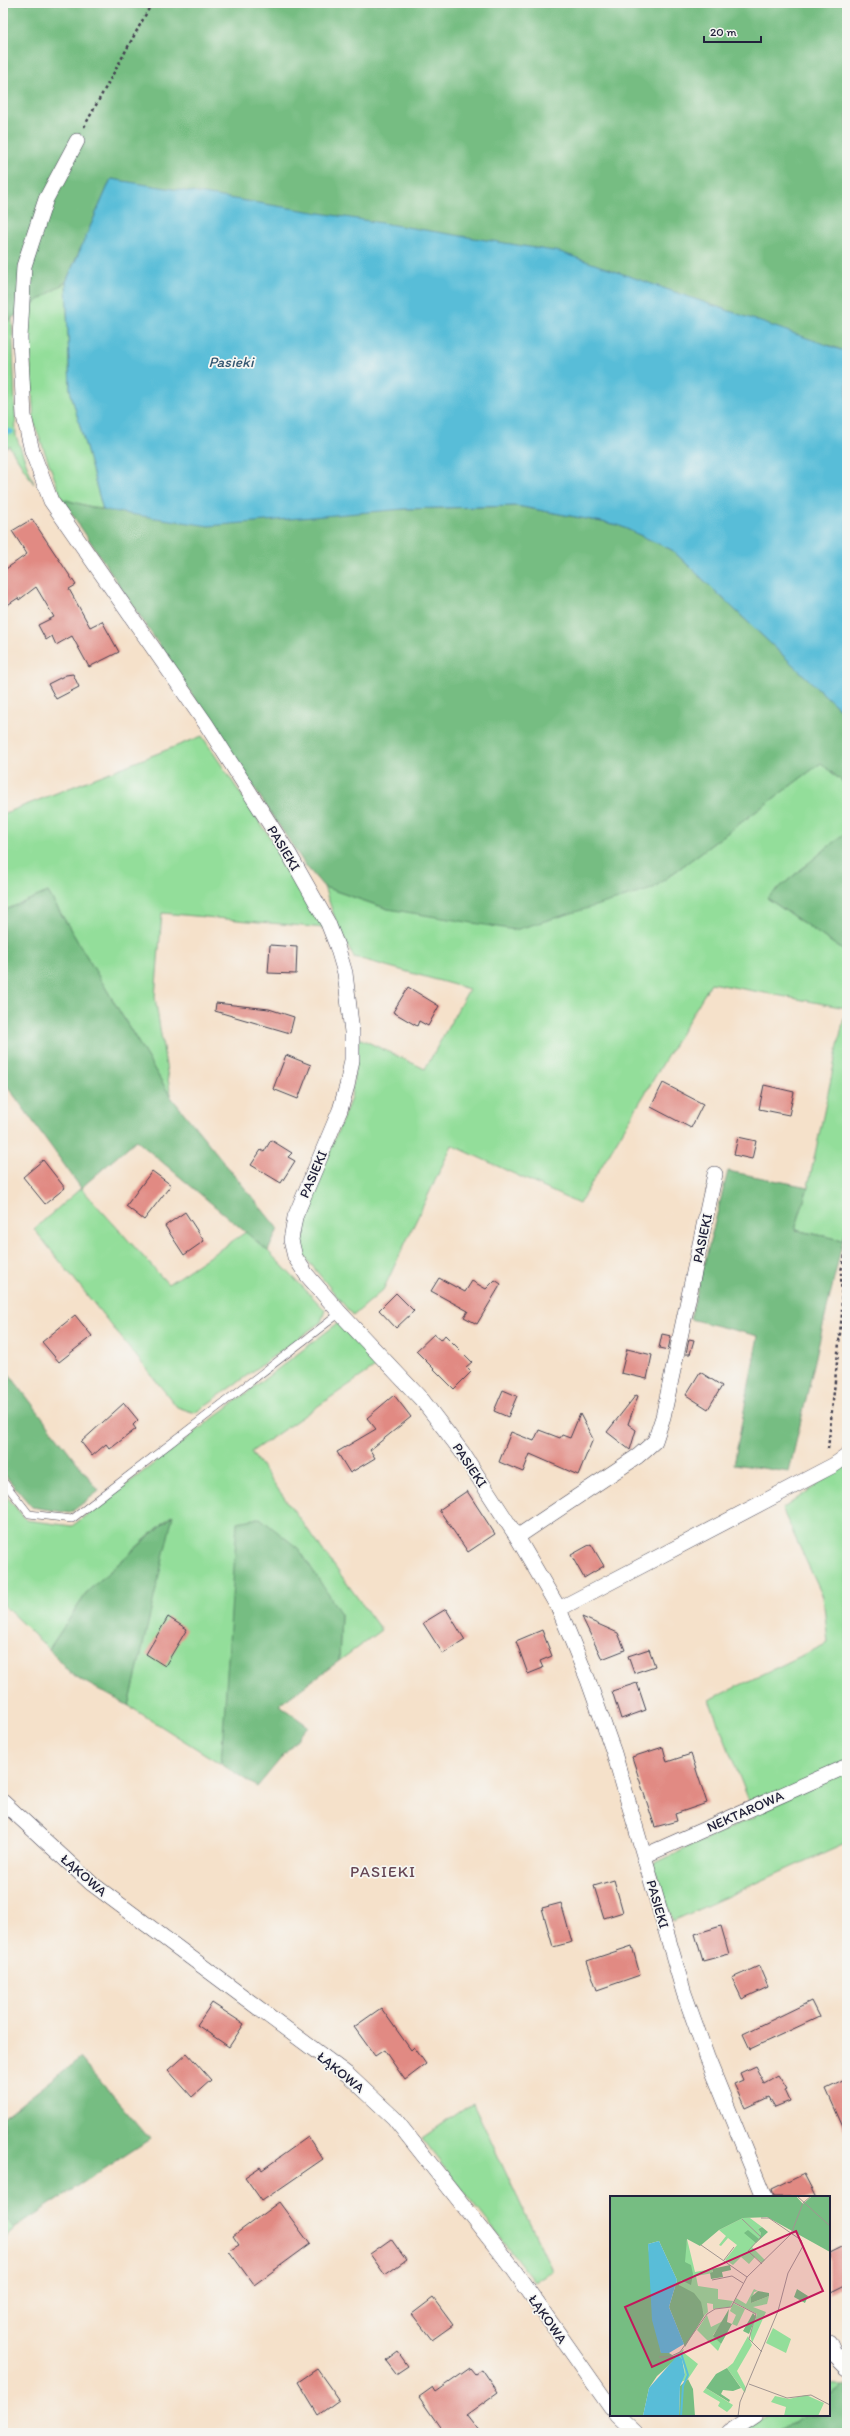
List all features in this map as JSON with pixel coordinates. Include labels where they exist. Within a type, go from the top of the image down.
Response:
[{"type":"street","name":"PASIEKI","points":[[76,141],[46,199],[24,266],[20,338],[24,416],[32,451],[52,501],[206,724],[285,847],[328,923],[338,946],[345,973],[352,1032],[352,1060],[348,1086],[340,1110],[296,1217],[291,1240],[295,1257],[306,1274],[340,1313],[423,1401],[462,1452],[517,1537],[559,1609],[588,1680],[614,1753],[684,1992],[707,2057],[764,2196]]},
{"type":"street","name":"PASIEKI","points":[[517,1537],[638,1456],[655,1441],[663,1417],[715,1174]]},
{"type":"street","points":[[559,1609],[829,1468],[847,1456]]},
{"type":"street","name":"NEKTAROWA","points":[[644,1856],[847,1766]]},
{"type":"street","name":"ŁĄKOWA","points":[[3,1802],[91,1883],[348,2075],[394,2118],[510,2266],[610,2407]]},
{"type":"street","points":[[830,2344],[847,2368]]},
{"type":"street","points":[[617,2416],[635,2433]]},
{"type":"street","points":[[728,2433],[754,2416]]},
{"type":"lane","points":[[3,1481],[29,1514],[72,1519],[340,1313]]},
{"type":"path","points":[[76,141],[152,3]]},
{"type":"path","points":[[829,1468],[827,1441],[842,1314],[841,1271],[847,1248]]},
{"type":"green space","points":[[3,3],[847,3],[847,352],[831,346],[111,179],[66,282],[3,324]]},
{"type":"green space","points":[[66,282],[70,390],[103,510],[62,499],[34,423],[27,308]]},
{"type":"green space","points":[[12,318],[16,436],[34,484],[9,446],[3,449],[3,324]]},
{"type":"green space","points":[[62,499],[103,510],[404,509],[517,506],[618,525],[672,550],[847,716],[847,786],[821,763],[652,889],[515,930],[388,909],[324,887],[306,866]]},
{"type":"green space","points":[[202,736],[283,857],[324,928],[162,913],[155,997],[171,1097],[48,892],[3,911],[3,814]]},
{"type":"green space","points":[[821,763],[847,786],[847,831],[767,898],[847,953],[847,1225],[843,1240],[795,1230],[808,1187],[846,1008],[711,983],[579,1204],[452,1145],[383,1290],[353,1316],[300,1251],[301,1223],[351,1098],[359,1038],[425,1069],[469,989],[354,957],[339,930],[324,887],[388,909],[652,889]]},
{"type":"green space","points":[[847,831],[847,953],[767,898]]},
{"type":"green space","points":[[48,892],[171,1097],[278,1229],[268,1251],[136,1140],[81,1188],[3,1080],[3,911]]},
{"type":"green space","points":[[728,1171],[808,1187],[795,1230],[843,1240],[789,1472],[734,1464],[758,1336],[690,1319]]},
{"type":"green space","points":[[81,1188],[168,1284],[246,1232],[268,1251],[325,1310],[321,1322],[195,1413],[177,1407],[34,1229]]},
{"type":"green space","points":[[338,1323],[378,1365],[251,1452],[381,1630],[339,1661],[341,1614],[228,1678],[221,1764],[129,1706],[172,1515],[88,1591],[49,1649],[3,1605],[3,1492],[26,1520],[72,1526]]},
{"type":"green space","points":[[3,1366],[99,1491],[70,1513],[32,1507],[3,1473]]},
{"type":"green space","points":[[847,1464],[847,1842],[673,1921],[653,1864],[755,1816],[709,1700],[828,1643],[823,1597],[782,1509]]},
{"type":"green space","points":[[173,1515],[129,1706],[72,1675],[49,1649],[88,1591]]},
{"type":"green space","points":[[260,1518],[299,1549],[341,1614],[339,1661],[279,1705],[308,1726],[257,1787],[221,1764],[237,1522]]},
{"type":"green space","points":[[80,2058],[150,2139],[14,2228],[3,2215],[3,2118]]},
{"type":"green space","points":[[473,2103],[552,2271],[535,2282],[422,2138]]},
{"type":"green space","points":[[3,2215],[14,2228],[3,2242]]},
{"type":"green space","points":[[830,2384],[844,2386],[830,2396]]},
{"type":"green space","points":[[847,2384],[847,2433],[779,2433],[803,2416],[830,2416],[830,2396]]},
{"type":"green space","points":[[766,2416],[803,2416],[779,2433],[741,2433]]},
{"type":"water","name":"Pasieki","points":[[111,179],[560,252],[847,352],[847,716],[672,550],[618,525],[517,506],[404,509],[209,526],[103,510],[70,390],[66,282]]},
{"type":"building","points":[[32,519],[76,585],[69,589],[90,627],[102,621],[119,652],[89,667],[72,636],[56,645],[52,636],[46,640],[38,625],[54,617],[36,587],[19,600],[18,598],[3,608],[3,571],[27,554],[12,531]]},
{"type":"building","points":[[73,674],[79,687],[56,699],[48,684],[66,675]]},
{"type":"building","points":[[270,945],[297,947],[296,974],[268,973]]},
{"type":"building","points":[[408,987],[439,1006],[428,1026],[419,1021],[417,1026],[393,1012]]},
{"type":"building","points":[[216,1003],[269,1009],[294,1017],[290,1033],[215,1011]]},
{"type":"building","points":[[286,1055],[311,1065],[298,1099],[273,1089]]},
{"type":"building","points":[[663,1083],[703,1104],[691,1128],[651,1107]]},
{"type":"building","points":[[764,1085],[794,1092],[789,1115],[759,1109]]},
{"type":"building","points":[[738,1137],[756,1141],[752,1159],[734,1155]]},
{"type":"building","points":[[271,1140],[292,1153],[288,1157],[295,1161],[281,1183],[251,1165],[261,1150],[264,1152]]},
{"type":"building","points":[[43,1160],[65,1188],[45,1204],[23,1177]]},
{"type":"building","points":[[152,1171],[171,1185],[144,1220],[126,1206]]},
{"type":"building","points":[[185,1212],[204,1241],[184,1255],[165,1226]]},
{"type":"building","points":[[439,1278],[465,1292],[472,1281],[486,1289],[495,1280],[501,1284],[477,1324],[464,1317],[468,1311],[431,1291]]},
{"type":"building","points":[[396,1293],[414,1311],[396,1328],[379,1310]]},
{"type":"building","points":[[75,1315],[92,1336],[59,1362],[42,1342]]},
{"type":"building","points":[[434,1334],[441,1340],[445,1335],[472,1362],[466,1367],[471,1372],[454,1389],[416,1351]]},
{"type":"building","points":[[662,1334],[671,1336],[668,1350],[659,1348]]},
{"type":"building","points":[[689,1339],[694,1340],[690,1354],[686,1354]]},
{"type":"building","points":[[627,1349],[652,1355],[647,1379],[621,1373]]},
{"type":"building","points":[[700,1372],[722,1386],[708,1409],[686,1395]]},
{"type":"building","points":[[503,1390],[517,1396],[508,1417],[494,1411]]},
{"type":"building","points":[[394,1395],[411,1417],[370,1450],[375,1458],[350,1473],[337,1452],[376,1429],[367,1418]]},
{"type":"building","points":[[636,1395],[638,1396],[628,1424],[636,1430],[630,1450],[607,1432]]},
{"type":"building","points":[[124,1403],[138,1420],[133,1425],[136,1429],[110,1449],[106,1444],[92,1456],[81,1442]]},
{"type":"building","points":[[580,1414],[593,1439],[578,1475],[530,1454],[523,1472],[499,1462],[511,1432],[534,1441],[539,1430],[560,1438],[562,1435],[570,1438]]},
{"type":"building","points":[[467,1491],[495,1534],[468,1552],[439,1510]]},
{"type":"building","points":[[591,1544],[604,1566],[584,1578],[571,1555]]},
{"type":"building","points":[[446,1609],[465,1640],[443,1654],[423,1623]]},
{"type":"building","points":[[168,1617],[187,1629],[165,1666],[146,1654]]},
{"type":"building","points":[[582,1617],[618,1633],[625,1650],[602,1659]]},
{"type":"building","points":[[542,1630],[552,1656],[540,1661],[543,1668],[528,1674],[516,1641]]},
{"type":"building","points":[[649,1649],[655,1666],[634,1673],[628,1656]]},
{"type":"building","points":[[637,1683],[646,1710],[621,1719],[612,1691]]},
{"type":"building","points":[[663,1747],[667,1762],[691,1754],[707,1803],[675,1814],[677,1821],[655,1827],[632,1757]]},
{"type":"building","points":[[614,1880],[623,1912],[604,1918],[594,1886]]},
{"type":"building","points":[[561,1903],[572,1942],[553,1947],[542,1908]]},
{"type":"building","points":[[721,1926],[729,1954],[703,1961],[695,1934]]},
{"type":"building","points":[[632,1946],[640,1975],[597,1990],[587,1961]]},
{"type":"building","points":[[759,1966],[768,1987],[742,1999],[732,1978]]},
{"type":"building","points":[[811,2001],[819,2017],[750,2049],[743,2034]]},
{"type":"building","points":[[212,2003],[244,2024],[229,2047],[197,2025]]},
{"type":"building","points":[[381,2008],[411,2050],[414,2047],[426,2064],[405,2080],[384,2050],[375,2056],[354,2027]]},
{"type":"building","points":[[187,2053],[211,2080],[192,2097],[168,2070]]},
{"type":"building","points":[[755,2066],[764,2083],[778,2075],[787,2089],[785,2090],[790,2101],[775,2107],[769,2097],[745,2108],[734,2084],[743,2080],[740,2073]]},
{"type":"building","points":[[847,2079],[847,2136],[826,2089]]},
{"type":"building","points":[[308,2137],[323,2159],[262,2201],[245,2177],[260,2167],[262,2170]]},
{"type":"building","points":[[804,2174],[815,2196],[773,2196],[771,2190]]},
{"type":"building","points":[[279,2202],[310,2244],[254,2285],[229,2251],[239,2245],[233,2236]]},
{"type":"building","points":[[391,2239],[406,2260],[385,2275],[370,2254]]},
{"type":"building","points":[[847,2244],[847,2285],[830,2294],[830,2252]]},
{"type":"building","points":[[433,2298],[453,2325],[432,2340],[412,2314]]},
{"type":"building","points":[[398,2352],[408,2366],[396,2374],[386,2361]]},
{"type":"building","points":[[470,2368],[475,2374],[482,2369],[498,2392],[466,2415],[480,2433],[444,2433],[419,2397],[433,2387],[436,2392]]},
{"type":"building","points":[[317,2369],[339,2400],[318,2415],[298,2382]]},
{"type":"waterway","points":[[3,431],[11,432]]},
{"type":"district","name":"PASIEKI","points":[[383,1871]]}]
